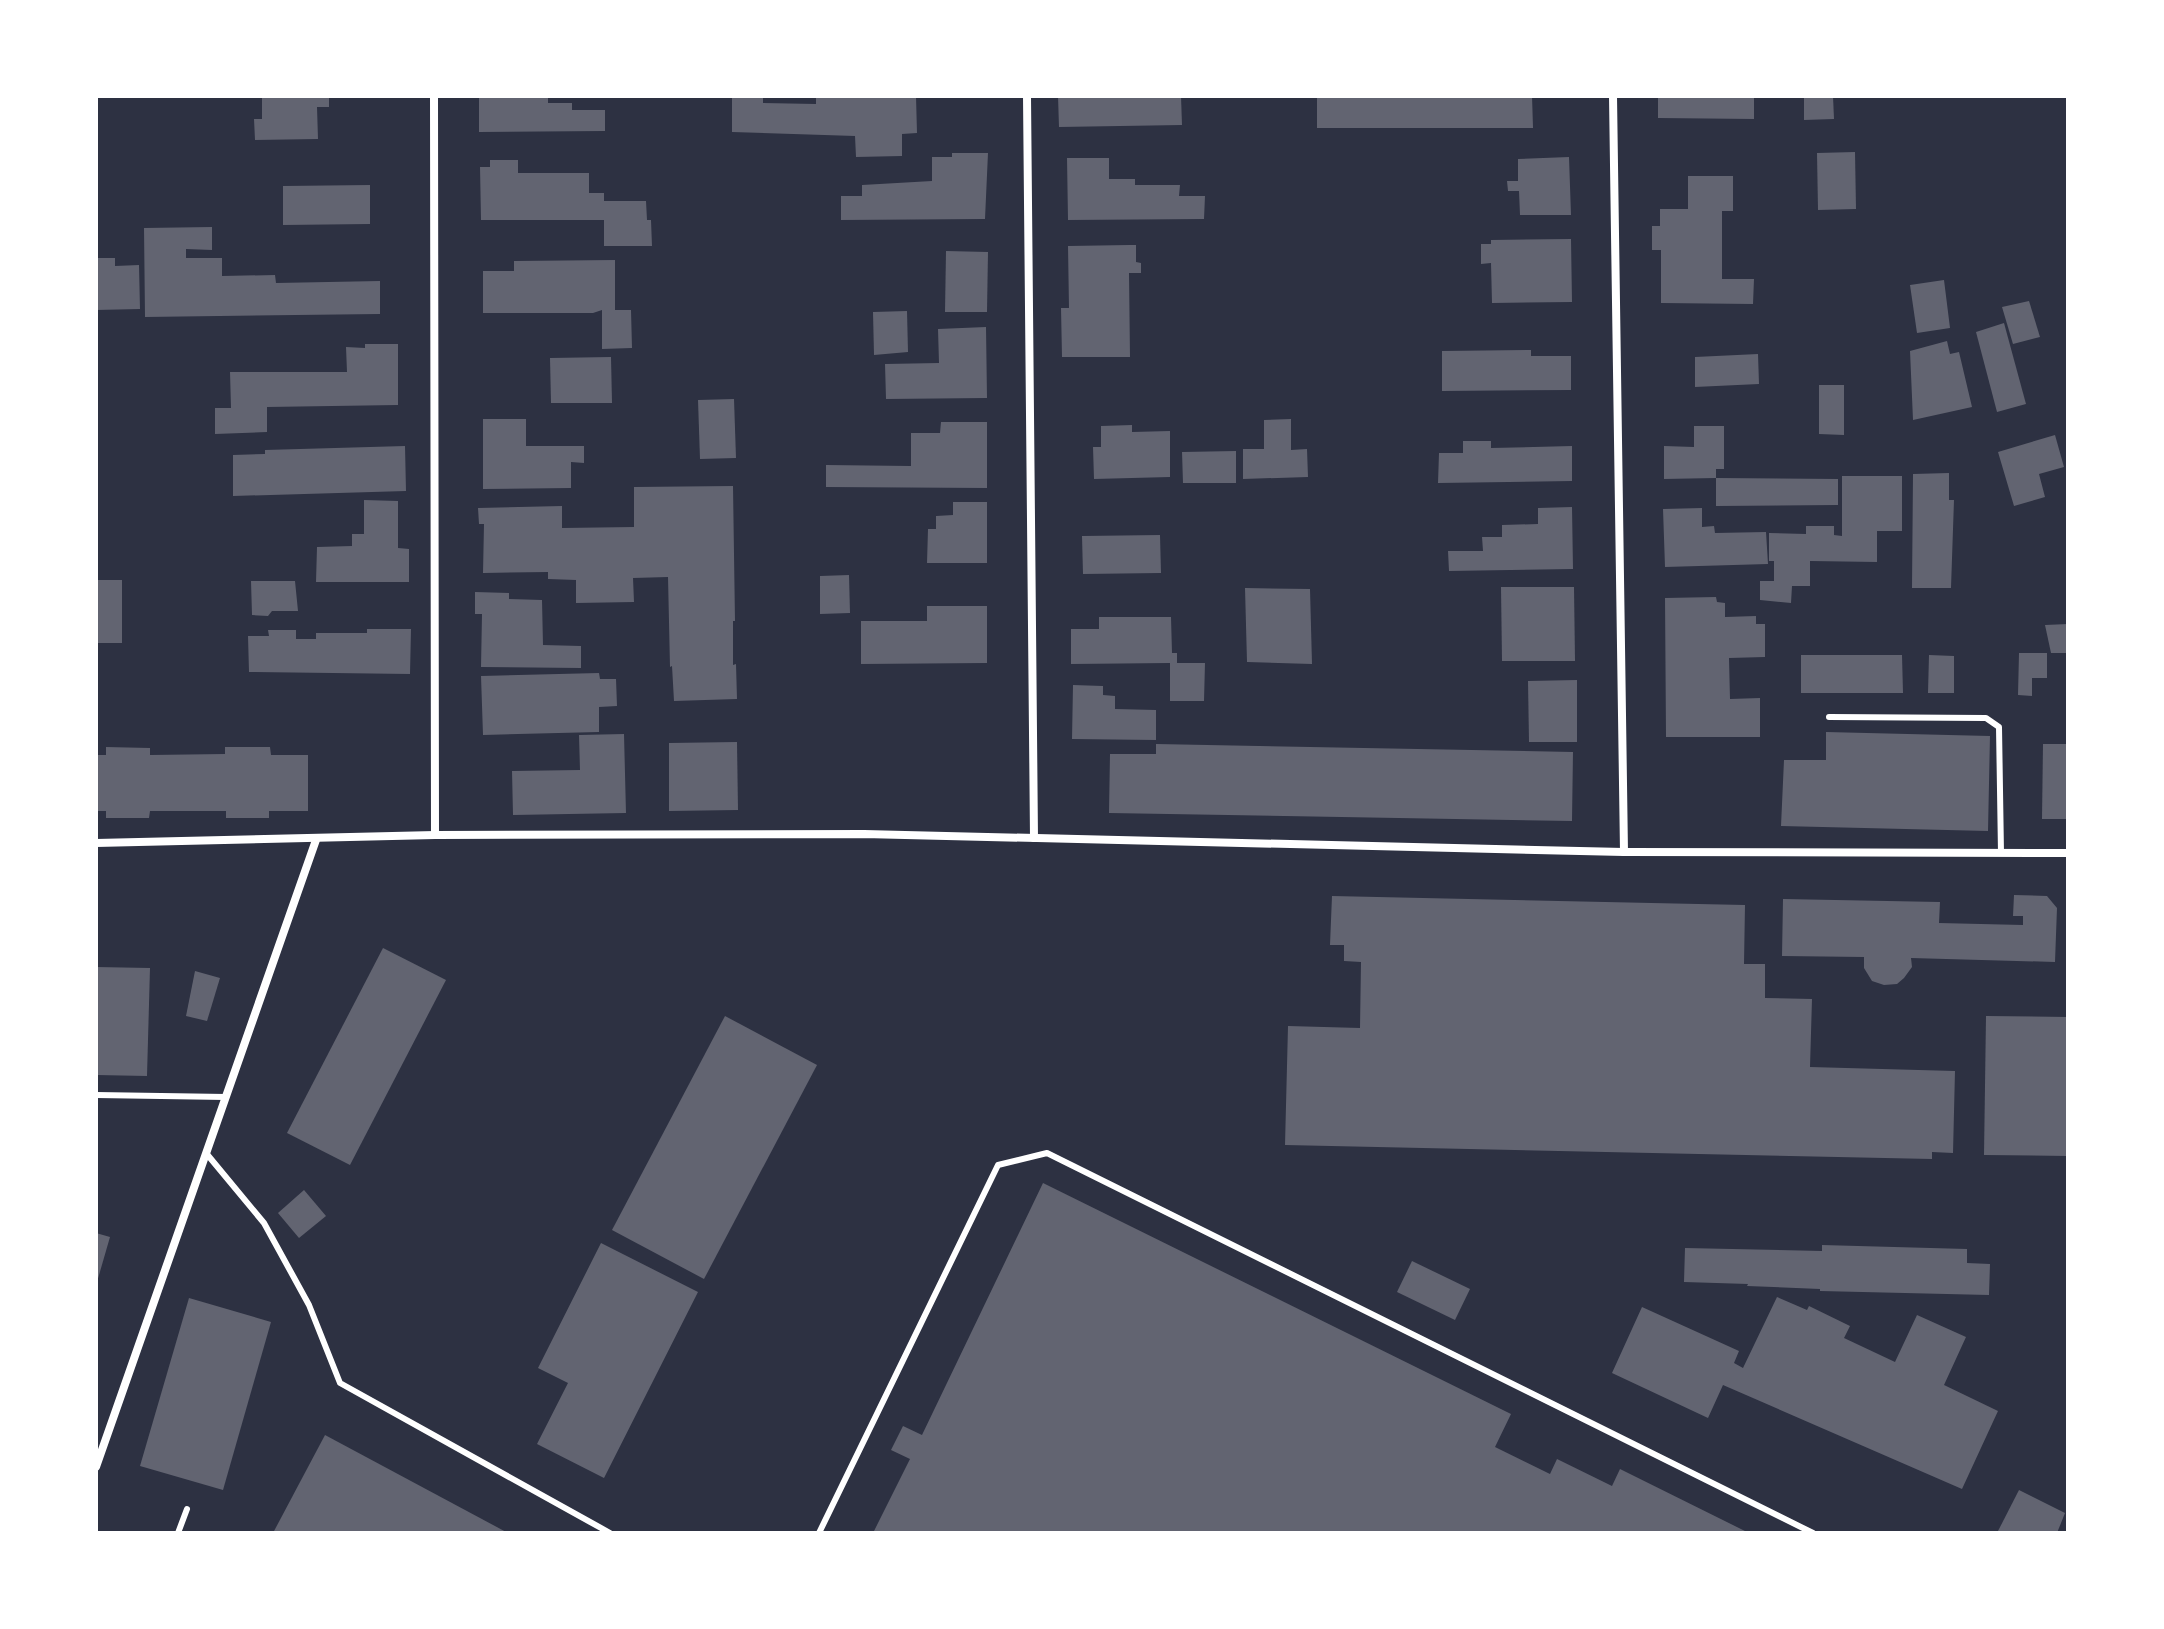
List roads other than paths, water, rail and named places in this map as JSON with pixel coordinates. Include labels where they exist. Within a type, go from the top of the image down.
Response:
[{"type":"street","points":[[434,96],[435,835]]},
{"type":"street","points":[[1027,96],[1034,838]]},
{"type":"street","points":[[1613,96],[1624,852]]},
{"type":"street","points":[[96,843],[435,835],[864,834],[1624,852],[2068,853]]},
{"type":"street","points":[[96,1467],[316,840]]},
{"type":"lane","points":[[1829,717],[1986,718],[1999,727],[2001,853]]},
{"type":"lane","points":[[96,1095],[226,1097]]},
{"type":"lane","points":[[206,1153],[264,1223],[309,1305],[340,1383],[610,1533]]},
{"type":"lane","points":[[819,1533],[998,1165],[1047,1153],[1813,1533]]},
{"type":"lane","points":[[178,1533],[187,1509]]}]
